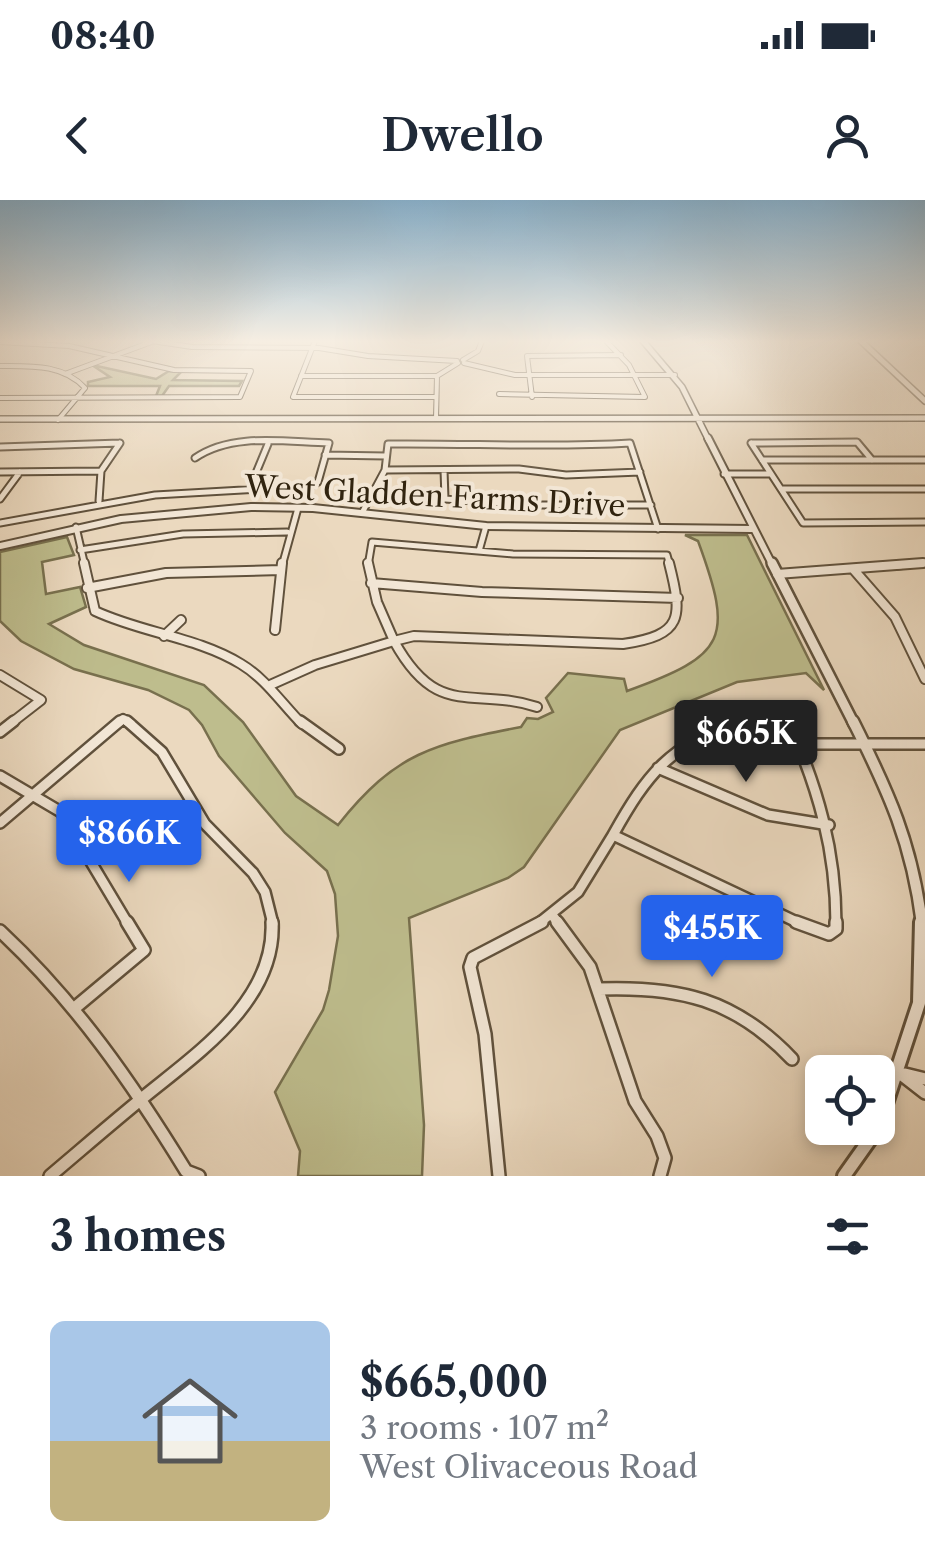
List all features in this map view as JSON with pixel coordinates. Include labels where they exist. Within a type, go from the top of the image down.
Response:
[{"type":"street","points":[[58,420],[84,387]]},
{"type":"street","points":[[0,398],[240,396],[244,387]]},
{"type":"street","points":[[296,387],[292,397],[436,397]]},
{"type":"street","points":[[436,419],[437,387]]},
{"type":"street","points":[[531,387],[532,397]]},
{"type":"street","points":[[499,394],[644,396],[640,387]]},
{"type":"street","points":[[680,387],[903,827],[921,904],[924,965],[919,1003],[878,1128],[844,1176]]},
{"type":"street","points":[[0,420],[925,418]]},
{"type":"street","points":[[362,513],[385,470],[388,444],[511,442],[571,447],[630,443],[658,529]]},
{"type":"street","points":[[872,460],[857,442],[751,443],[804,523],[925,522]]},
{"type":"street","points":[[0,447],[120,443],[101,471],[99,501]]},
{"type":"street","points":[[0,524],[148,494],[312,486],[318,482],[329,443],[221,444],[195,458]]},
{"type":"street","points":[[251,486],[268,444]]},
{"type":"street","points":[[325,455],[386,456]]},
{"type":"street","points":[[762,460],[925,460]]},
{"type":"street","points":[[385,470],[640,472]]},
{"type":"street","points":[[444,470],[445,500],[651,506]]},
{"type":"street","points":[[0,472],[101,471]]},
{"type":"street","points":[[0,499],[20,472]]},
{"type":"street","points":[[724,474],[771,474]]},
{"type":"street","points":[[781,489],[925,489]]},
{"type":"street","points":[[147,515],[148,494]]},
{"type":"street","name":"West Gladden Farms Drive","points":[[0,546],[76,527],[212,508],[298,508],[486,526],[752,530]]},
{"type":"street","points":[[274,630],[281,620],[281,570],[288,532],[298,508]]},
{"type":"street","points":[[479,551],[486,526]]},
{"type":"street","points":[[76,527],[95,611],[240,663],[268,686],[300,727],[338,749]]},
{"type":"street","points":[[80,550],[184,533],[288,532]]},
{"type":"street","points":[[268,686],[315,664],[392,642],[432,635],[644,643],[656,639],[674,624],[678,598],[668,555],[479,551],[372,542],[367,557],[371,583],[392,642],[424,682],[444,694],[468,700],[522,701],[537,707]]},
{"type":"street","points":[[777,574],[924,565]]},
{"type":"street","points":[[87,588],[166,573],[281,570]]},
{"type":"street","points":[[854,570],[896,616],[925,679]]},
{"type":"street","points":[[371,583],[482,592],[678,598]]},
{"type":"street","points":[[164,636],[182,620]]},
{"type":"street","points":[[0,675],[41,700],[0,732]]},
{"type":"street","points":[[499,1176],[485,1034],[470,968],[473,958],[552,915],[576,894],[613,834],[658,768],[681,747],[766,711],[777,711],[786,717],[829,824],[837,877],[836,928],[829,934],[613,834]]},
{"type":"street","points":[[0,824],[123,719],[144,730],[161,747],[208,827],[256,877],[266,894],[272,925],[270,956],[243,1009],[220,1034],[50,1176]]},
{"type":"street","points":[[799,744],[925,744]]},
{"type":"street","points":[[658,768],[768,815],[829,824]]},
{"type":"street","points":[[0,776],[61,812],[144,950],[77,1006]]},
{"type":"street","points":[[552,915],[590,966],[634,1100],[657,1136],[665,1158],[662,1174]]},
{"type":"street","points":[[0,931],[77,1006],[112,1051],[186,1171],[199,1176]]},
{"type":"street","points":[[598,988],[661,988],[696,996],[760,1025],[792,1059]]},
{"type":"street","points":[[898,1072],[925,1079]]},
{"type":"street","points":[[898,1072],[925,1093]]},
{"type":"shaded area","points":[[160,387],[169,387],[162,396],[156,396]]},
{"type":"shaded area","points":[[685,535],[747,535],[824,690],[806,673],[737,682],[620,730],[524,867],[508,878],[409,918],[424,1125],[422,1176],[298,1176],[300,1151],[275,1092],[323,1010],[329,990],[338,936],[335,894],[327,871],[285,833],[219,756],[189,710],[148,690],[74,669],[21,641],[0,621],[0,552],[67,537],[74,555],[42,562],[46,594],[80,587],[86,607],[49,624],[84,645],[204,685],[243,722],[296,796],[338,825],[379,781],[418,755],[463,739],[521,727],[527,718],[538,719],[553,712],[546,698],[568,673],[624,679],[627,691],[703,654],[714,639],[718,622],[716,601],[698,541]]}]
